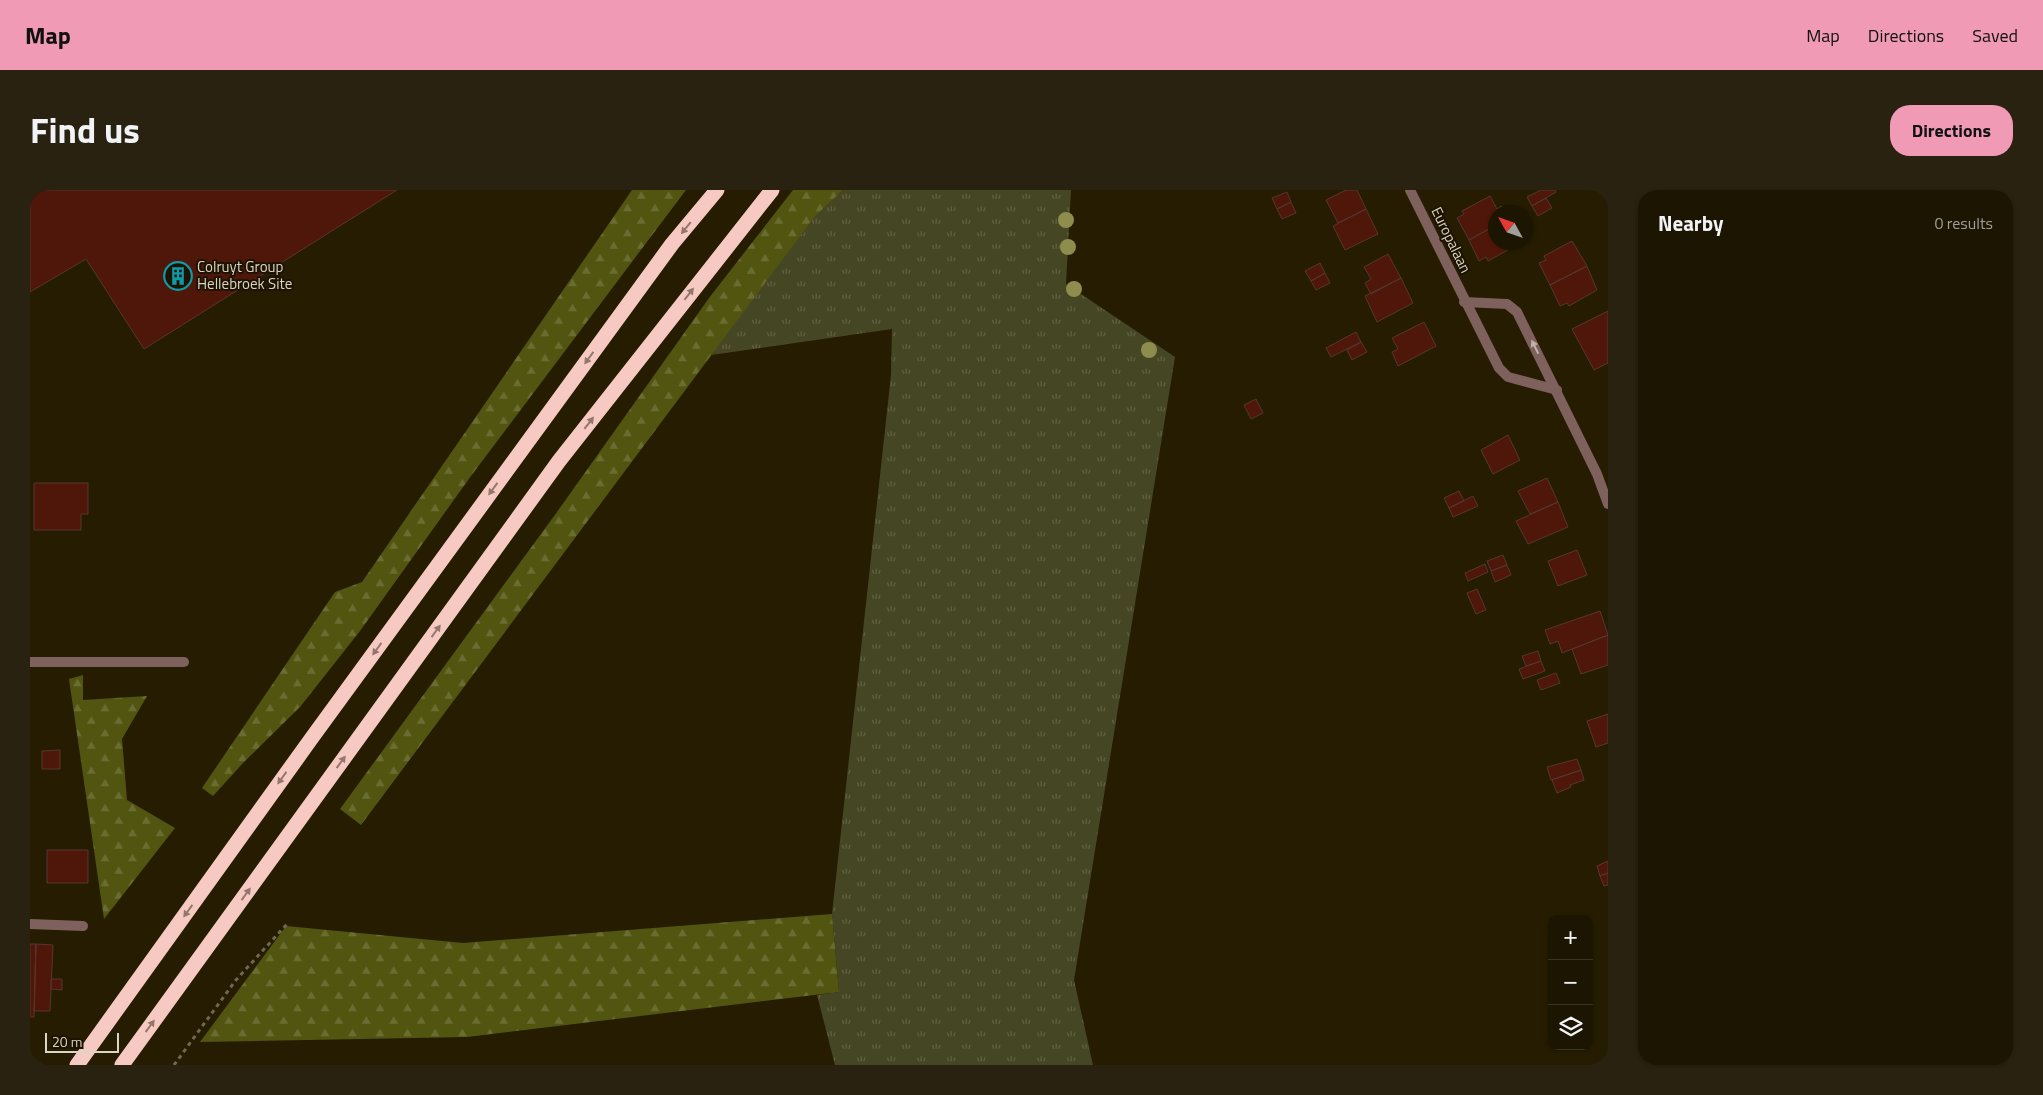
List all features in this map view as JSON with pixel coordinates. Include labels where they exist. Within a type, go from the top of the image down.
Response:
[{"type":"highway","points":[[77,1065],[317,731],[672,244],[717,190]]},
{"type":"highway","points":[[122,1065],[559,461],[772,190]]},
{"type":"street","name":"Europalaan","points":[[1410,190],[1498,368],[1508,377],[1557,390]]},
{"type":"street","points":[[1464,302],[1507,304],[1517,312],[1597,474],[1608,504]]},
{"type":"street","points":[[30,662],[184,662]]},
{"type":"street","points":[[30,924],[83,926]]},
{"type":"path","points":[[174,1065],[236,980],[287,924]]},
{"type":"green space","points":[[632,190],[686,190],[471,476],[360,631],[300,707],[243,763],[213,796],[202,788],[335,592],[362,582]]},
{"type":"green space","points":[[793,190],[843,190],[815,216],[361,825],[340,809],[557,512],[709,298]]},
{"type":"green space","points":[[843,190],[1071,190],[1066,284],[1175,357],[1074,980],[1093,1065],[835,1065],[817,995],[839,992],[832,914],[891,375],[892,329],[711,355],[815,215]]},
{"type":"green space","points":[[83,675],[83,700],[147,696],[122,739],[127,800],[175,828],[104,919],[69,679]]},
{"type":"green space","points":[[832,914],[839,992],[467,1037],[200,1042],[286,926],[463,943]]},
{"type":"building","name":"Colruyt Group Hellebroek Site","points":[[30,190],[397,190],[144,349],[86,259],[30,292]]},
{"type":"building","points":[[1346,190],[1357,190],[1366,209],[1338,223],[1326,200]]},
{"type":"building","points":[[1541,190],[1555,190],[1556,192],[1533,205],[1527,197]]},
{"type":"building","points":[[1287,192],[1291,202],[1277,209],[1272,198]]},
{"type":"building","points":[[1490,196],[1495,205],[1488,205],[1488,229],[1469,240],[1457,218],[1464,214],[1462,211]]},
{"type":"building","points":[[1546,198],[1552,208],[1538,216],[1533,205]]},
{"type":"building","points":[[1291,202],[1296,213],[1282,219],[1277,209]]},
{"type":"building","points":[[1366,209],[1378,234],[1345,250],[1333,226]]},
{"type":"building","points":[[1488,229],[1488,250],[1508,250],[1488,261],[1486,257],[1479,261],[1469,240]]},
{"type":"building","points":[[1572,241],[1587,266],[1550,285],[1539,263],[1546,260],[1544,256]]},
{"type":"building","points":[[1388,254],[1401,278],[1371,294],[1365,283],[1371,279],[1364,267]]},
{"type":"building","points":[[1320,263],[1325,273],[1311,281],[1305,271]]},
{"type":"building","points":[[1587,266],[1597,290],[1569,306],[1567,303],[1560,306],[1550,285]]},
{"type":"building","points":[[1325,273],[1330,283],[1316,290],[1311,281]]},
{"type":"building","points":[[1401,278],[1413,303],[1377,322],[1365,296]]},
{"type":"building","points":[[1608,311],[1608,363],[1594,370],[1572,329]]},
{"type":"building","points":[[1424,322],[1436,346],[1398,366],[1392,352],[1398,349],[1392,338]]},
{"type":"building","points":[[1356,332],[1361,342],[1331,357],[1326,348]]},
{"type":"building","points":[[1361,342],[1367,352],[1352,360],[1347,350]]},
{"type":"building","points":[[1256,399],[1263,413],[1251,419],[1244,405]]},
{"type":"building","points":[[1508,435],[1520,460],[1493,474],[1481,450]]},
{"type":"building","points":[[1547,478],[1558,502],[1530,514],[1518,491]]},
{"type":"building","points":[[34,483],[88,483],[88,514],[81,514],[81,530],[34,530]]},
{"type":"building","points":[[1459,491],[1464,501],[1449,508],[1444,498]]},
{"type":"building","points":[[1473,496],[1478,506],[1453,517],[1449,508]]},
{"type":"building","points":[[1558,502],[1568,527],[1528,544],[1516,521]]},
{"type":"building","points":[[1577,550],[1587,575],[1558,586],[1548,561]]},
{"type":"building","points":[[1503,555],[1507,565],[1491,571],[1487,561]]},
{"type":"building","points":[[1485,564],[1488,572],[1468,581],[1465,573]]},
{"type":"building","points":[[1507,565],[1511,575],[1495,582],[1491,571]]},
{"type":"building","points":[[1477,589],[1486,610],[1476,614],[1467,593]]},
{"type":"building","points":[[1600,611],[1608,635],[1562,653],[1558,641],[1550,644],[1545,630]]},
{"type":"building","points":[[1608,635],[1608,665],[1581,674],[1572,649]]},
{"type":"building","points":[[1538,651],[1541,661],[1526,666],[1522,656]]},
{"type":"building","points":[[1541,661],[1545,671],[1523,679],[1519,669]]},
{"type":"building","points":[[1556,673],[1560,683],[1541,690],[1537,680]]},
{"type":"building","points":[[1608,714],[1608,743],[1596,747],[1587,721]]},
{"type":"building","points":[[60,750],[60,769],[42,769],[42,751]]},
{"type":"building","points":[[1577,759],[1581,770],[1551,780],[1547,767]]},
{"type":"building","points":[[1581,770],[1584,780],[1570,785],[1571,787],[1557,793],[1552,780]]},
{"type":"building","points":[[47,850],[88,850],[88,883],[47,883]]},
{"type":"building","points":[[1608,861],[1608,873],[1600,876],[1597,866]]},
{"type":"building","points":[[1608,873],[1608,885],[1604,886],[1600,876]]},
{"type":"building","points":[[30,944],[36,944],[34,1017],[30,1017]]},
{"type":"building","points":[[36,944],[53,945],[50,1011],[34,1011]]},
{"type":"building","points":[[51,979],[62,979],[62,990],[51,989]]},
{"type":"place","name":"Colruyt Group Hellebroek Site","points":[[178,276]]}]
